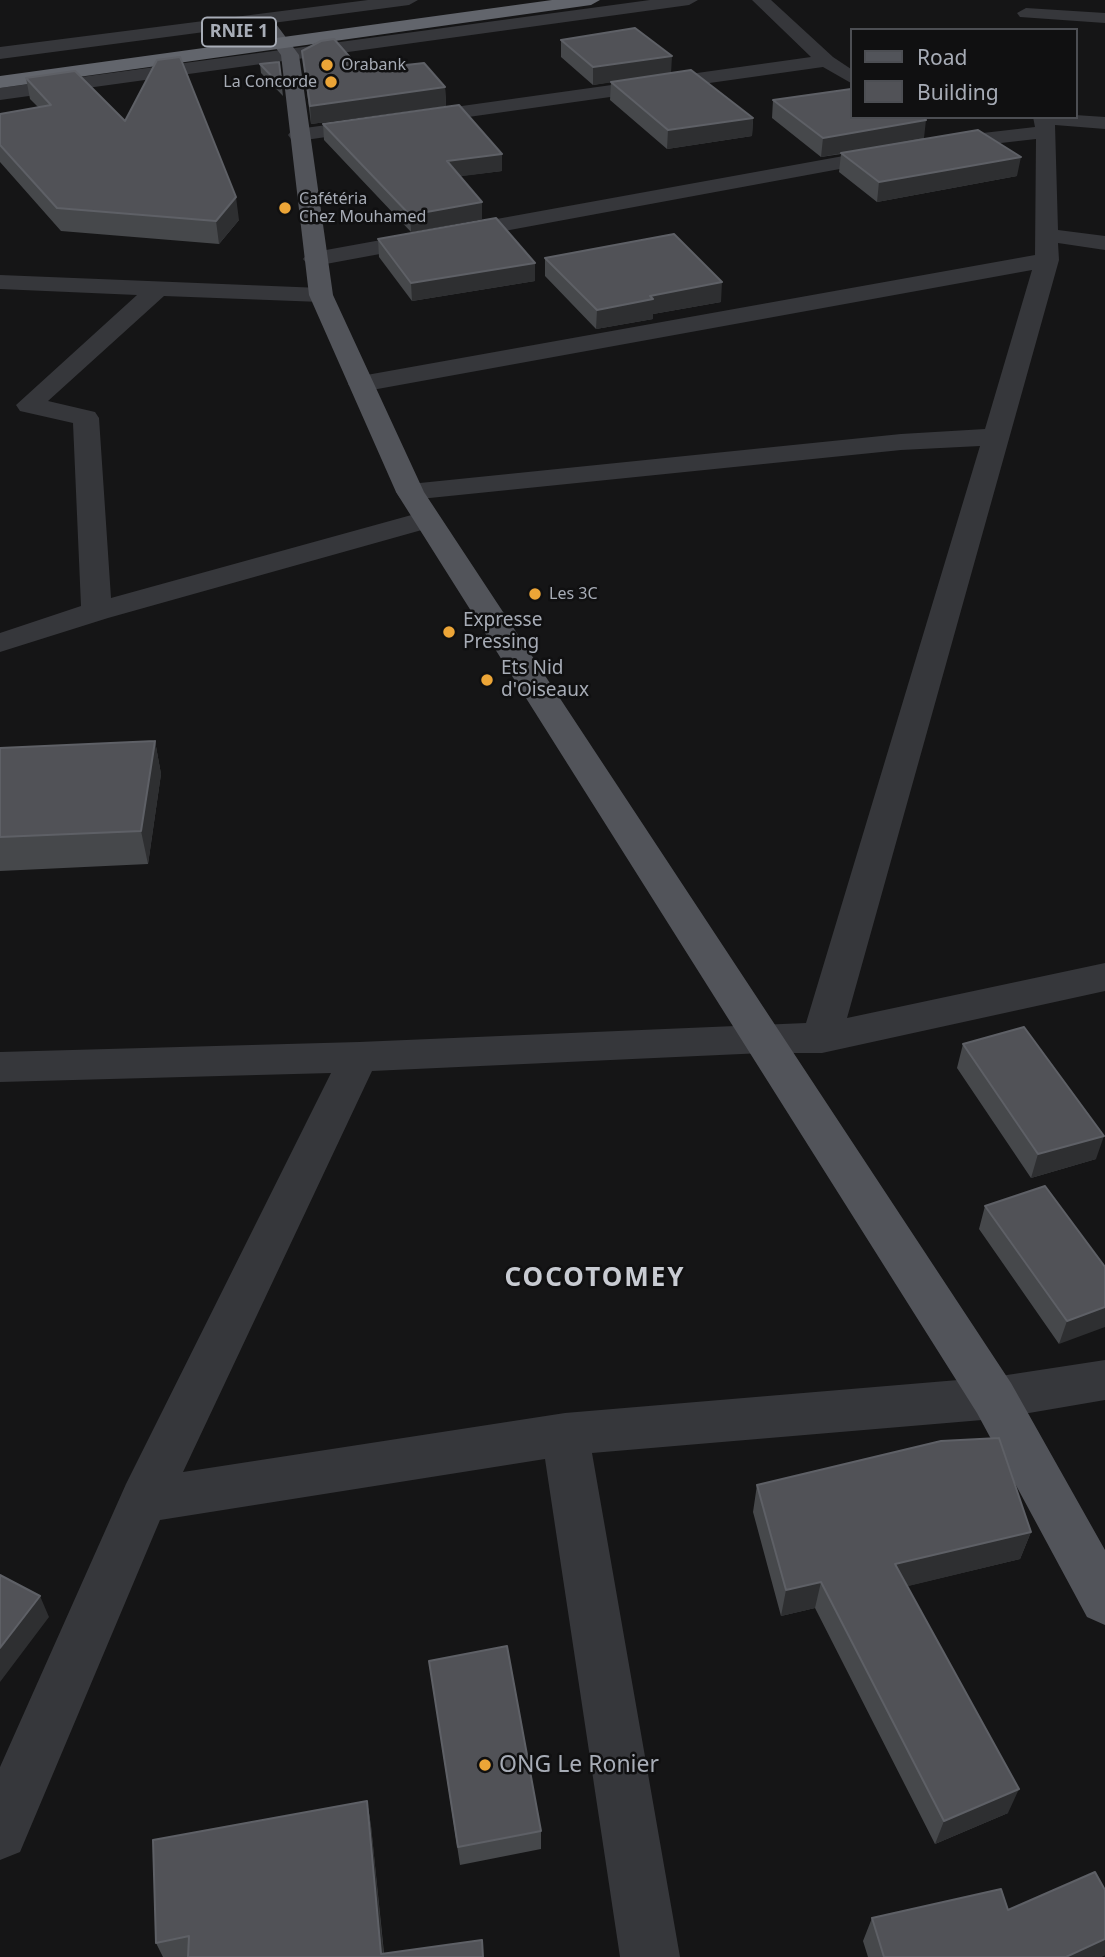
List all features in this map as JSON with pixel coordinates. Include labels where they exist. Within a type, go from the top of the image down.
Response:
[{"type":"highway","name":"RNIE 1","points":[[0,65],[275,30],[478,0]]},
{"type":"highway","name":"RNIE 1","points":[[0,82],[275,30],[591,0]]},
{"type":"main road","points":[[275,30],[299,135],[321,295],[418,506],[994,1398],[1105,1600]]},
{"type":"street","points":[[0,94],[409,0]]},
{"type":"street","points":[[0,53],[689,0]]},
{"type":"street","points":[[761,0],[826,61],[850,77]]},
{"type":"street","points":[[1023,14],[1105,18]]},
{"type":"street","points":[[299,135],[826,61]]},
{"type":"street","points":[[821,1038],[1048,248],[1044,122]]},
{"type":"street","points":[[315,259],[948,143],[1044,122],[1105,123]]},
{"type":"street","points":[[920,124],[948,143]]},
{"type":"street","points":[[361,384],[1048,248],[1105,243]]},
{"type":"street","points":[[0,282],[321,295]]},
{"type":"street","points":[[97,611],[86,418],[30,405],[157,289]]},
{"type":"street","points":[[0,643],[418,506],[888,443],[995,437]]},
{"type":"street","points":[[0,1068],[359,1057],[762,1038],[821,1038],[1105,977]]},
{"type":"street","points":[[0,1832],[144,1500],[359,1057]]},
{"type":"street","points":[[144,1500],[565,1434],[994,1398],[1105,1380]]},
{"type":"street","points":[[565,1434],[650,1957]]},
{"type":"building","points":[[635,28],[672,56],[593,67],[561,40]]},
{"type":"building","points":[[334,39],[361,70],[424,63],[445,87],[310,106],[302,51],[321,41]]},
{"type":"building","points":[[180,57],[236,197],[216,221],[57,208],[0,145],[0,114],[51,105],[26,78],[75,71],[125,121],[157,60]]},
{"type":"building","points":[[279,62],[282,87],[260,64]]},
{"type":"building","points":[[691,70],[753,118],[668,130],[611,82]]},
{"type":"building","points":[[850,89],[850,119],[926,120],[823,138],[773,100]]},
{"type":"building","points":[[459,105],[502,154],[447,161],[482,202],[410,215],[323,124]]},
{"type":"building","points":[[978,130],[1021,157],[879,182],[841,153]]},
{"type":"building","points":[[496,218],[535,263],[411,283],[378,239]]},
{"type":"building","points":[[674,234],[722,282],[597,310],[545,258]]},
{"type":"building","points":[[155,741],[141,831],[0,837],[0,748]]},
{"type":"building","points":[[1024,1027],[1104,1136],[1038,1154],[963,1044]]},
{"type":"building","points":[[1045,1186],[1105,1267],[1105,1307],[1067,1321],[985,1206]]},
{"type":"building","points":[[999,1438],[1031,1532],[895,1564],[1019,1789],[944,1821],[821,1582],[786,1590],[757,1485],[941,1441]]},
{"type":"building","points":[[0,1575],[40,1596],[0,1648]]},
{"type":"building","name":"ONG Le Ronier","points":[[507,1646],[541,1831],[458,1847],[429,1661]]},
{"type":"building","points":[[367,1801],[381,1954],[482,1940],[483,1957],[188,1957],[189,1936],[156,1943],[153,1840]]},
{"type":"building","points":[[1095,1872],[1105,1890],[1105,1939],[1066,1957],[884,1957],[872,1918],[1001,1889],[1008,1910]]},
{"type":"place","name":"Orabank","points":[[327,65]]},
{"type":"place","name":"La Concorde","points":[[331,82]]},
{"type":"place","name":"Cafétéria Chez Mouhamed","points":[[285,208]]},
{"type":"place","name":"Les 3C","points":[[535,594]]},
{"type":"place","name":"Expresse Pressing","points":[[449,632]]},
{"type":"place","name":"Ets Nid d'Oiseaux","points":[[487,680]]},
{"type":"place","name":"ONG Le Ronier","points":[[485,1765]]},
{"type":"district","name":"COCOTOMEY","points":[[595,1279]]}]
